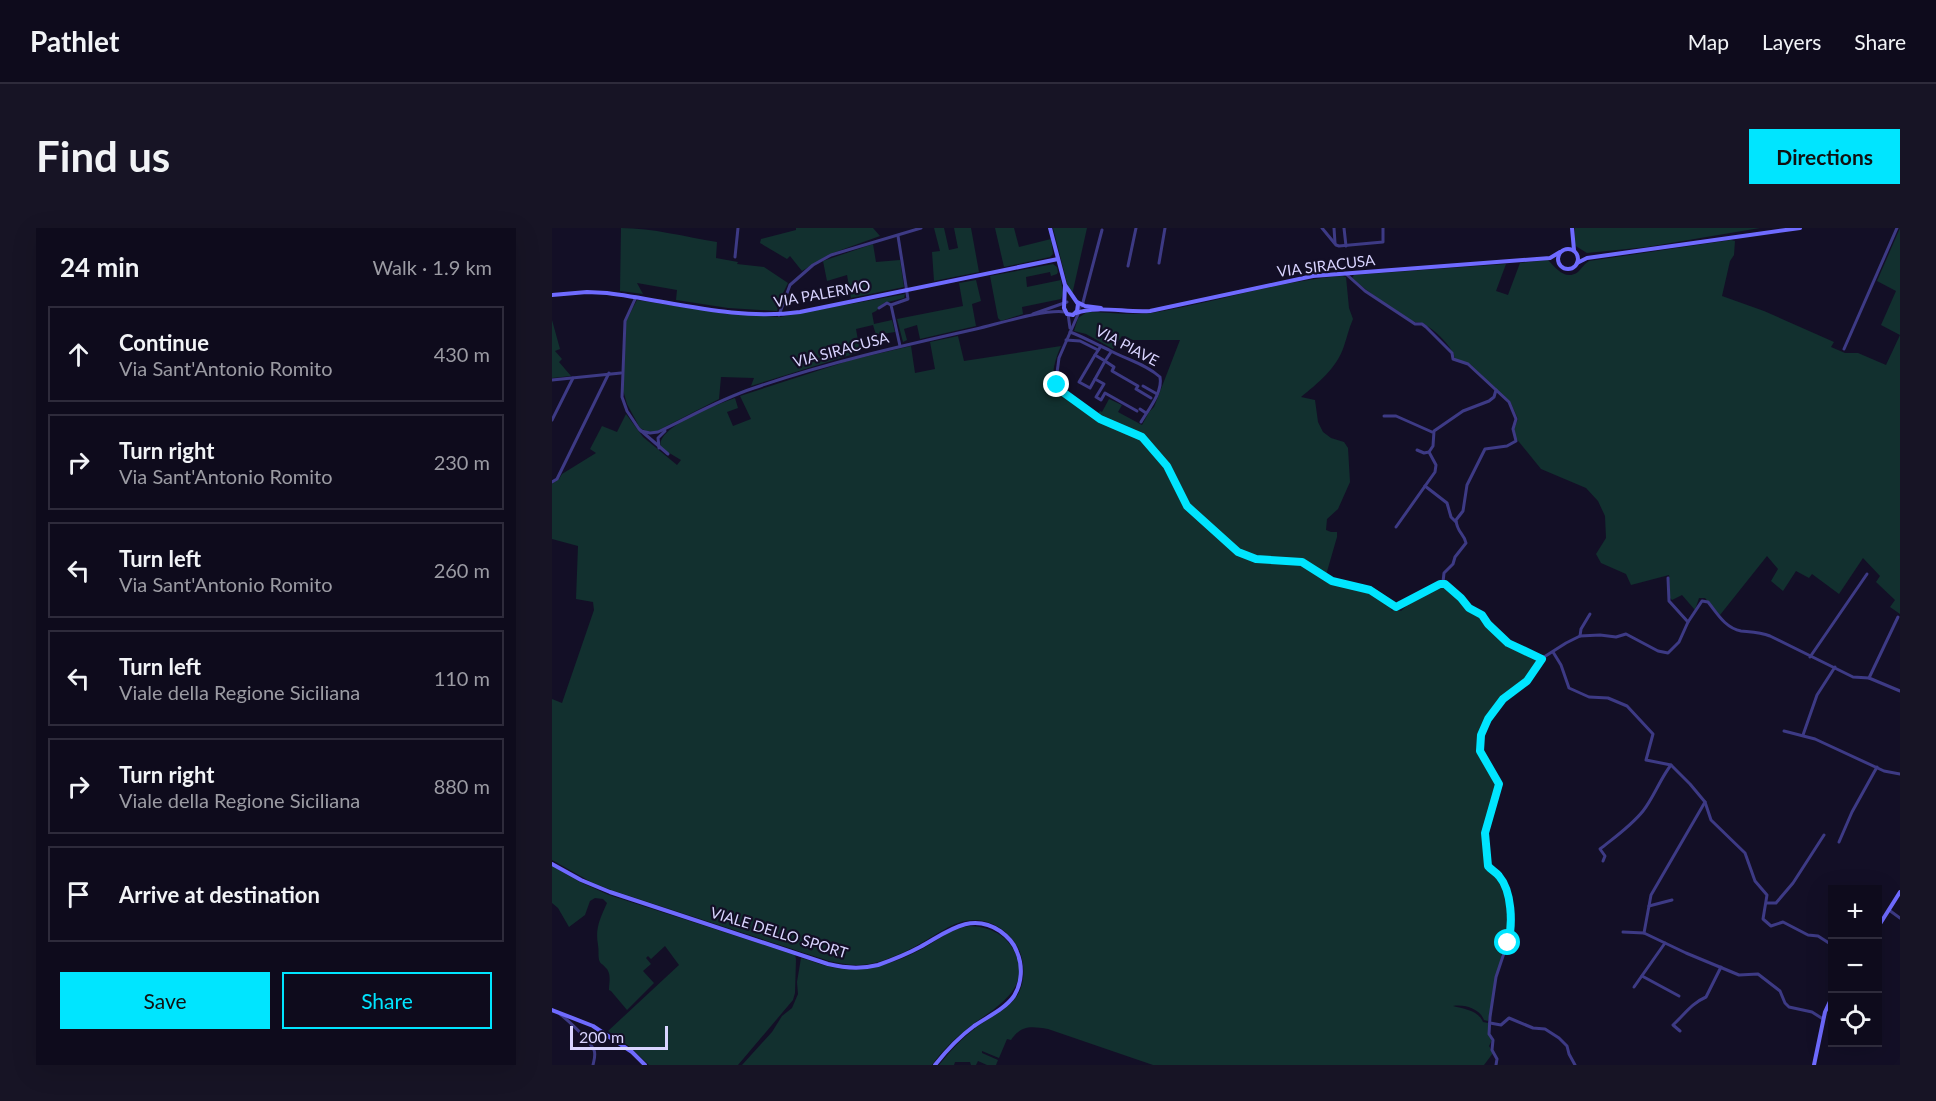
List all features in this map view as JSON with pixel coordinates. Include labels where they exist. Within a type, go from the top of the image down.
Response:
[{"type":"street","points":[[735,257],[738,228]]},
{"type":"street","points":[[779,315],[783,298],[790,285],[813,266],[831,255],[921,228]]},
{"type":"street","points":[[1050,228],[1065,285],[1078,307]]},
{"type":"street","points":[[1128,266],[1136,228]]},
{"type":"street","points":[[1159,263],[1165,228]]},
{"type":"street","points":[[1322,228],[1336,245],[1346,246],[1383,242],[1383,228]]},
{"type":"street","points":[[1334,228],[1336,245]]},
{"type":"street","points":[[1344,228],[1346,246]]},
{"type":"street","points":[[1572,228],[1577,263]]},
{"type":"street","points":[[1587,258],[1571,249],[1550,258],[1566,269],[1574,267],[1587,258],[1800,228]]},
{"type":"street","points":[[1844,349],[1897,228]]},
{"type":"street","points":[[1102,230],[1070,332],[1056,367],[1056,380],[1060,390],[1100,419],[1142,437],[1167,466],[1187,506],[1238,552],[1256,559],[1302,562],[1332,581],[1370,590],[1396,607],[1443,583]]},
{"type":"street","points":[[879,308],[887,303],[891,305],[908,299],[898,235]]},
{"type":"street","points":[[1559,264],[1558,256],[1572,236]]},
{"type":"street","name":"VIA SIRACUSA","points":[[1122,312],[1150,311],[1290,280],[1550,258]]},
{"type":"street","name":"VIA PALERMO","points":[[552,295],[596,292],[741,314],[779,315],[1058,259]]},
{"type":"street","points":[[1346,274],[1365,291],[1415,324],[1422,324],[1452,353],[1453,359],[1468,364],[1509,402],[1516,419],[1514,429],[1516,441],[1497,448],[1488,448],[1483,452],[1467,485],[1463,511],[1456,522]]},
{"type":"street","points":[[1065,285],[1064,306],[1071,323],[1070,332]]},
{"type":"street","points":[[636,297],[624,321],[621,373],[624,404],[641,431],[668,454]]},
{"type":"street","points":[[891,305],[900,346]]},
{"type":"street","points":[[1023,318],[1064,306],[1122,312]]},
{"type":"street","points":[[1023,318],[1056,312],[1064,306],[1122,312]]},
{"type":"street","name":"VIA SIRACUSA","points":[[650,440],[702,409],[752,388],[849,358],[1023,318]]},
{"type":"street","name":"VIA PIAVE","points":[[1070,332],[1156,374],[1161,380],[1157,394]]},
{"type":"street","points":[[1066,340],[1084,343],[1098,350]]},
{"type":"street","points":[[1101,346],[1079,382],[1090,388],[1111,352]]},
{"type":"street","points":[[1095,355],[1114,367],[1112,371],[1138,386],[1136,389],[1151,398]]},
{"type":"street","points":[[552,482],[557,479],[609,373]]},
{"type":"street","points":[[552,380],[621,373]]},
{"type":"street","points":[[552,420],[573,378]]},
{"type":"street","points":[[1096,380],[1104,384],[1096,397],[1101,400],[1105,393],[1146,413]]},
{"type":"street","points":[[1141,422],[1157,394],[1143,386]]},
{"type":"street","points":[[1432,432],[1463,411],[1489,401],[1494,397],[1496,390]]},
{"type":"street","points":[[1384,416],[1401,418],[1432,432]]},
{"type":"street","points":[[641,431],[659,434],[659,448]]},
{"type":"street","points":[[1417,450],[1424,453],[1429,452],[1433,446],[1432,432]]},
{"type":"street","points":[[1396,527],[1436,469],[1429,452]]},
{"type":"street","points":[[1425,486],[1447,503],[1451,517],[1456,522],[1457,530],[1466,543],[1455,556],[1453,564],[1444,573],[1443,583]]},
{"type":"street","points":[[1810,657],[1867,574]]},
{"type":"street","points":[[1668,578],[1669,602],[1688,622]]},
{"type":"street","points":[[1443,583],[1469,608],[1482,615],[1508,643],[1542,659]]},
{"type":"street","points":[[1496,1065],[1497,1059],[1492,1050],[1493,1040],[1489,1034],[1496,977],[1510,935],[1510,904],[1500,877],[1488,866],[1485,833],[1499,784],[1479,748],[1481,735],[1488,719],[1503,699],[1527,681],[1542,659],[1580,636],[1600,635],[1616,637],[1626,634],[1658,651],[1668,653],[1679,642],[1688,622],[1704,600],[1728,625],[1740,631],[1758,632],[1770,636],[1853,677],[1869,678],[1900,691]]},
{"type":"street","points":[[1580,636],[1581,629],[1590,614]]},
{"type":"street","points":[[1869,678],[1898,617]]},
{"type":"street","points":[[1552,652],[1561,665],[1569,688],[1589,697],[1608,698],[1628,706],[1653,734],[1646,760],[1671,765],[1705,802],[1711,820],[1745,853],[1755,881],[1767,895],[1763,919],[1771,926],[1783,922],[1828,942]]},
{"type":"street","points":[[1803,735],[1817,695],[1835,667]]},
{"type":"street","points":[[1784,731],[1830,745],[1877,767],[1900,774]]},
{"type":"street","points":[[1603,861],[1605,856],[1600,849],[1636,819],[1671,765]]},
{"type":"street","points":[[1839,842],[1852,812],[1877,767]]},
{"type":"street","points":[[1644,933],[1655,887],[1672,862],[1705,802]]},
{"type":"street","points":[[1767,903],[1776,903],[1793,883],[1824,835]]},
{"type":"street","name":"VIALE DELLO SPORT","points":[[552,864],[581,880],[610,892],[844,967],[867,967],[880,964],[917,949],[960,925],[977,923],[995,928],[1011,942],[1018,953],[1021,975],[1017,990],[1002,1008],[975,1025],[935,1065]]},
{"type":"street","points":[[1882,921],[1900,892]]},
{"type":"street","points":[[1649,906],[1672,900]]},
{"type":"street","points":[[1889,910],[1900,918]]},
{"type":"street","points":[[1623,932],[1644,933],[1743,976],[1758,974],[1780,991],[1789,1007],[1812,1012],[1823,1019]]},
{"type":"street","points":[[1634,987],[1665,943]]},
{"type":"street","points":[[1680,1031],[1673,1025],[1685,1015],[1694,1002],[1706,997],[1721,967]]},
{"type":"street","points":[[1642,976],[1679,996]]},
{"type":"street","points":[[552,1010],[593,1026],[632,1052],[645,1065]]},
{"type":"street","points":[[1814,1065],[1823,1019],[1828,1010]]},
{"type":"street","points":[[559,1013],[577,1028],[595,1053],[593,1065]]},
{"type":"street","points":[[1490,1023],[1501,1025],[1509,1018],[1533,1028],[1545,1029],[1563,1041],[1575,1065]]},
{"type":"green space","points":[[621,228],[657,231],[717,242],[716,258],[738,262],[737,264],[764,267],[788,283],[777,311],[728,308],[676,300],[677,290],[637,283],[643,294],[620,291]]},
{"type":"green space","points":[[796,228],[873,228],[880,236],[830,254],[802,271],[790,256],[787,259],[760,243],[761,239],[796,230]]},
{"type":"green space","points":[[934,228],[944,228],[949,250],[958,248],[954,228],[971,228],[979,272],[934,281],[932,252],[940,251]]},
{"type":"green space","points":[[995,228],[1014,228],[1019,247],[1051,239],[1053,254],[1050,257],[1004,267]]},
{"type":"green space","points":[[1053,228],[1087,228],[1072,295],[1068,287]]},
{"type":"green space","points":[[1575,228],[1760,228],[1647,247],[1587,253],[1574,245]]},
{"type":"green space","points":[[1900,228],[1900,335],[1881,325],[1896,291],[1877,281]]},
{"type":"green space","points":[[1731,240],[1735,241],[1734,255],[1730,261],[1722,296],[1764,311],[1834,342],[1831,347],[1845,353],[1858,353],[1886,365],[1900,335],[1900,614],[1890,607],[1895,600],[1876,582],[1880,576],[1863,558],[1839,594],[1812,574],[1809,578],[1796,571],[1783,591],[1771,581],[1778,569],[1767,556],[1720,615],[1705,598],[1699,598],[1695,610],[1682,595],[1672,600],[1669,575],[1631,585],[1626,574],[1601,563],[1596,554],[1606,538],[1605,516],[1598,501],[1586,488],[1541,469],[1515,437],[1514,429],[1518,419],[1510,401],[1470,364],[1455,359],[1451,349],[1433,330],[1400,314],[1352,278],[1354,275],[1506,264],[1496,291],[1508,295],[1520,263],[1548,260],[1558,270],[1569,275],[1578,272],[1589,261]]},
{"type":"green space","points":[[873,244],[876,262],[900,260],[904,287],[851,298],[847,275],[827,281],[823,261]]},
{"type":"green space","points":[[1053,264],[1057,267],[1057,274],[1051,276],[1050,272],[1026,277],[1027,287],[1061,280],[1063,293],[1061,299],[1022,307],[1023,314],[1001,321],[998,318],[990,276]]},
{"type":"green space","points":[[1346,277],[1349,308],[1353,319],[1344,346],[1332,368],[1301,397],[1315,400],[1318,422],[1323,432],[1331,438],[1344,442],[1348,448],[1350,482],[1338,509],[1327,519],[1326,530],[1337,532],[1337,537],[1326,575],[1301,559],[1255,557],[1239,551],[1190,507],[1171,469],[1144,436],[1097,415],[1100,411],[1102,412],[1109,399],[1122,405],[1118,412],[1142,425],[1154,407],[1180,340],[1133,340],[1122,336],[1113,349],[1086,334],[1074,331],[1078,318],[1087,312],[1152,313],[1294,282]]},
{"type":"green space","points":[[976,280],[981,301],[972,304],[976,326],[920,339],[917,325],[904,329],[907,340],[903,342],[897,319],[963,306],[959,283]]},
{"type":"green space","points":[[905,294],[904,298],[884,303],[872,313],[874,324],[892,320],[895,332],[876,335],[873,325],[856,329],[860,352],[751,386],[754,378],[721,377],[719,399],[655,432],[640,428],[627,404],[623,390],[626,321],[637,300],[727,314],[780,317]]},
{"type":"green space","points":[[552,320],[560,349],[555,351],[562,359],[559,362],[571,376],[552,378]]},
{"type":"green space","points":[[958,336],[964,361],[1061,346],[1054,367],[1054,380],[1067,400],[1071,400],[1099,420],[1142,439],[1170,475],[1185,508],[1237,554],[1258,562],[1305,564],[1334,583],[1361,589],[1363,592],[1365,590],[1377,596],[1392,611],[1394,609],[1401,611],[1414,599],[1445,585],[1467,608],[1482,616],[1488,626],[1505,643],[1537,660],[1536,666],[1524,682],[1502,698],[1480,736],[1479,746],[1476,748],[1479,749],[1495,781],[1495,793],[1483,833],[1486,866],[1492,874],[1497,875],[1507,899],[1509,913],[1506,914],[1509,916],[1509,934],[1504,943],[1488,1021],[1472,1008],[1453,1006],[1474,1012],[1483,1022],[1488,1023],[1492,1040],[1489,1046],[1493,1053],[1484,1065],[1153,1065],[1048,1029],[1031,1027],[1023,1029],[1011,1040],[1007,1039],[999,1058],[982,1051],[998,1060],[996,1065],[987,1065],[978,1061],[976,1065],[971,1065],[970,1062],[955,1062],[954,1065],[939,1065],[953,1048],[975,1028],[1009,1005],[1020,991],[1023,963],[1020,952],[1012,938],[1000,928],[988,922],[965,921],[945,929],[898,955],[866,965],[841,964],[611,890],[591,882],[552,860],[552,699],[562,703],[594,610],[593,602],[576,599],[578,546],[552,539],[552,484],[562,474],[596,453],[590,449],[602,426],[617,432],[626,414],[643,437],[677,465],[681,460],[661,448],[662,440],[667,432],[689,417],[735,398],[738,408],[727,412],[733,426],[751,419],[740,396],[851,360],[911,346],[915,373],[935,369],[930,342]]},
{"type":"green space","points":[[552,866],[609,895],[795,955],[793,1000],[738,1065],[649,1065],[608,1031],[679,965],[665,946],[651,959],[648,956],[646,958],[651,964],[643,971],[654,983],[627,1010],[609,990],[609,972],[599,960],[598,928],[607,903],[603,899],[595,898],[590,901],[585,915],[569,927],[558,908],[552,903]]},
{"type":"green space","points":[[970,926],[989,929],[1009,943],[1019,963],[1019,975],[1008,996],[958,1036],[932,1065],[742,1065],[772,1032],[782,1016],[792,1008],[798,994],[797,982],[801,958],[839,969],[875,967],[909,955],[950,932]]},
{"type":"route","points":[[1057,385],[1060,390],[1100,419],[1142,437],[1167,466],[1187,506],[1243,555],[1256,559],[1302,562],[1332,581],[1370,590],[1396,607],[1443,583],[1469,608],[1482,615],[1508,643],[1542,659],[1527,681],[1503,699],[1488,719],[1481,735],[1479,748],[1499,784],[1485,833],[1488,866],[1500,877],[1510,904],[1508,943]]}]
